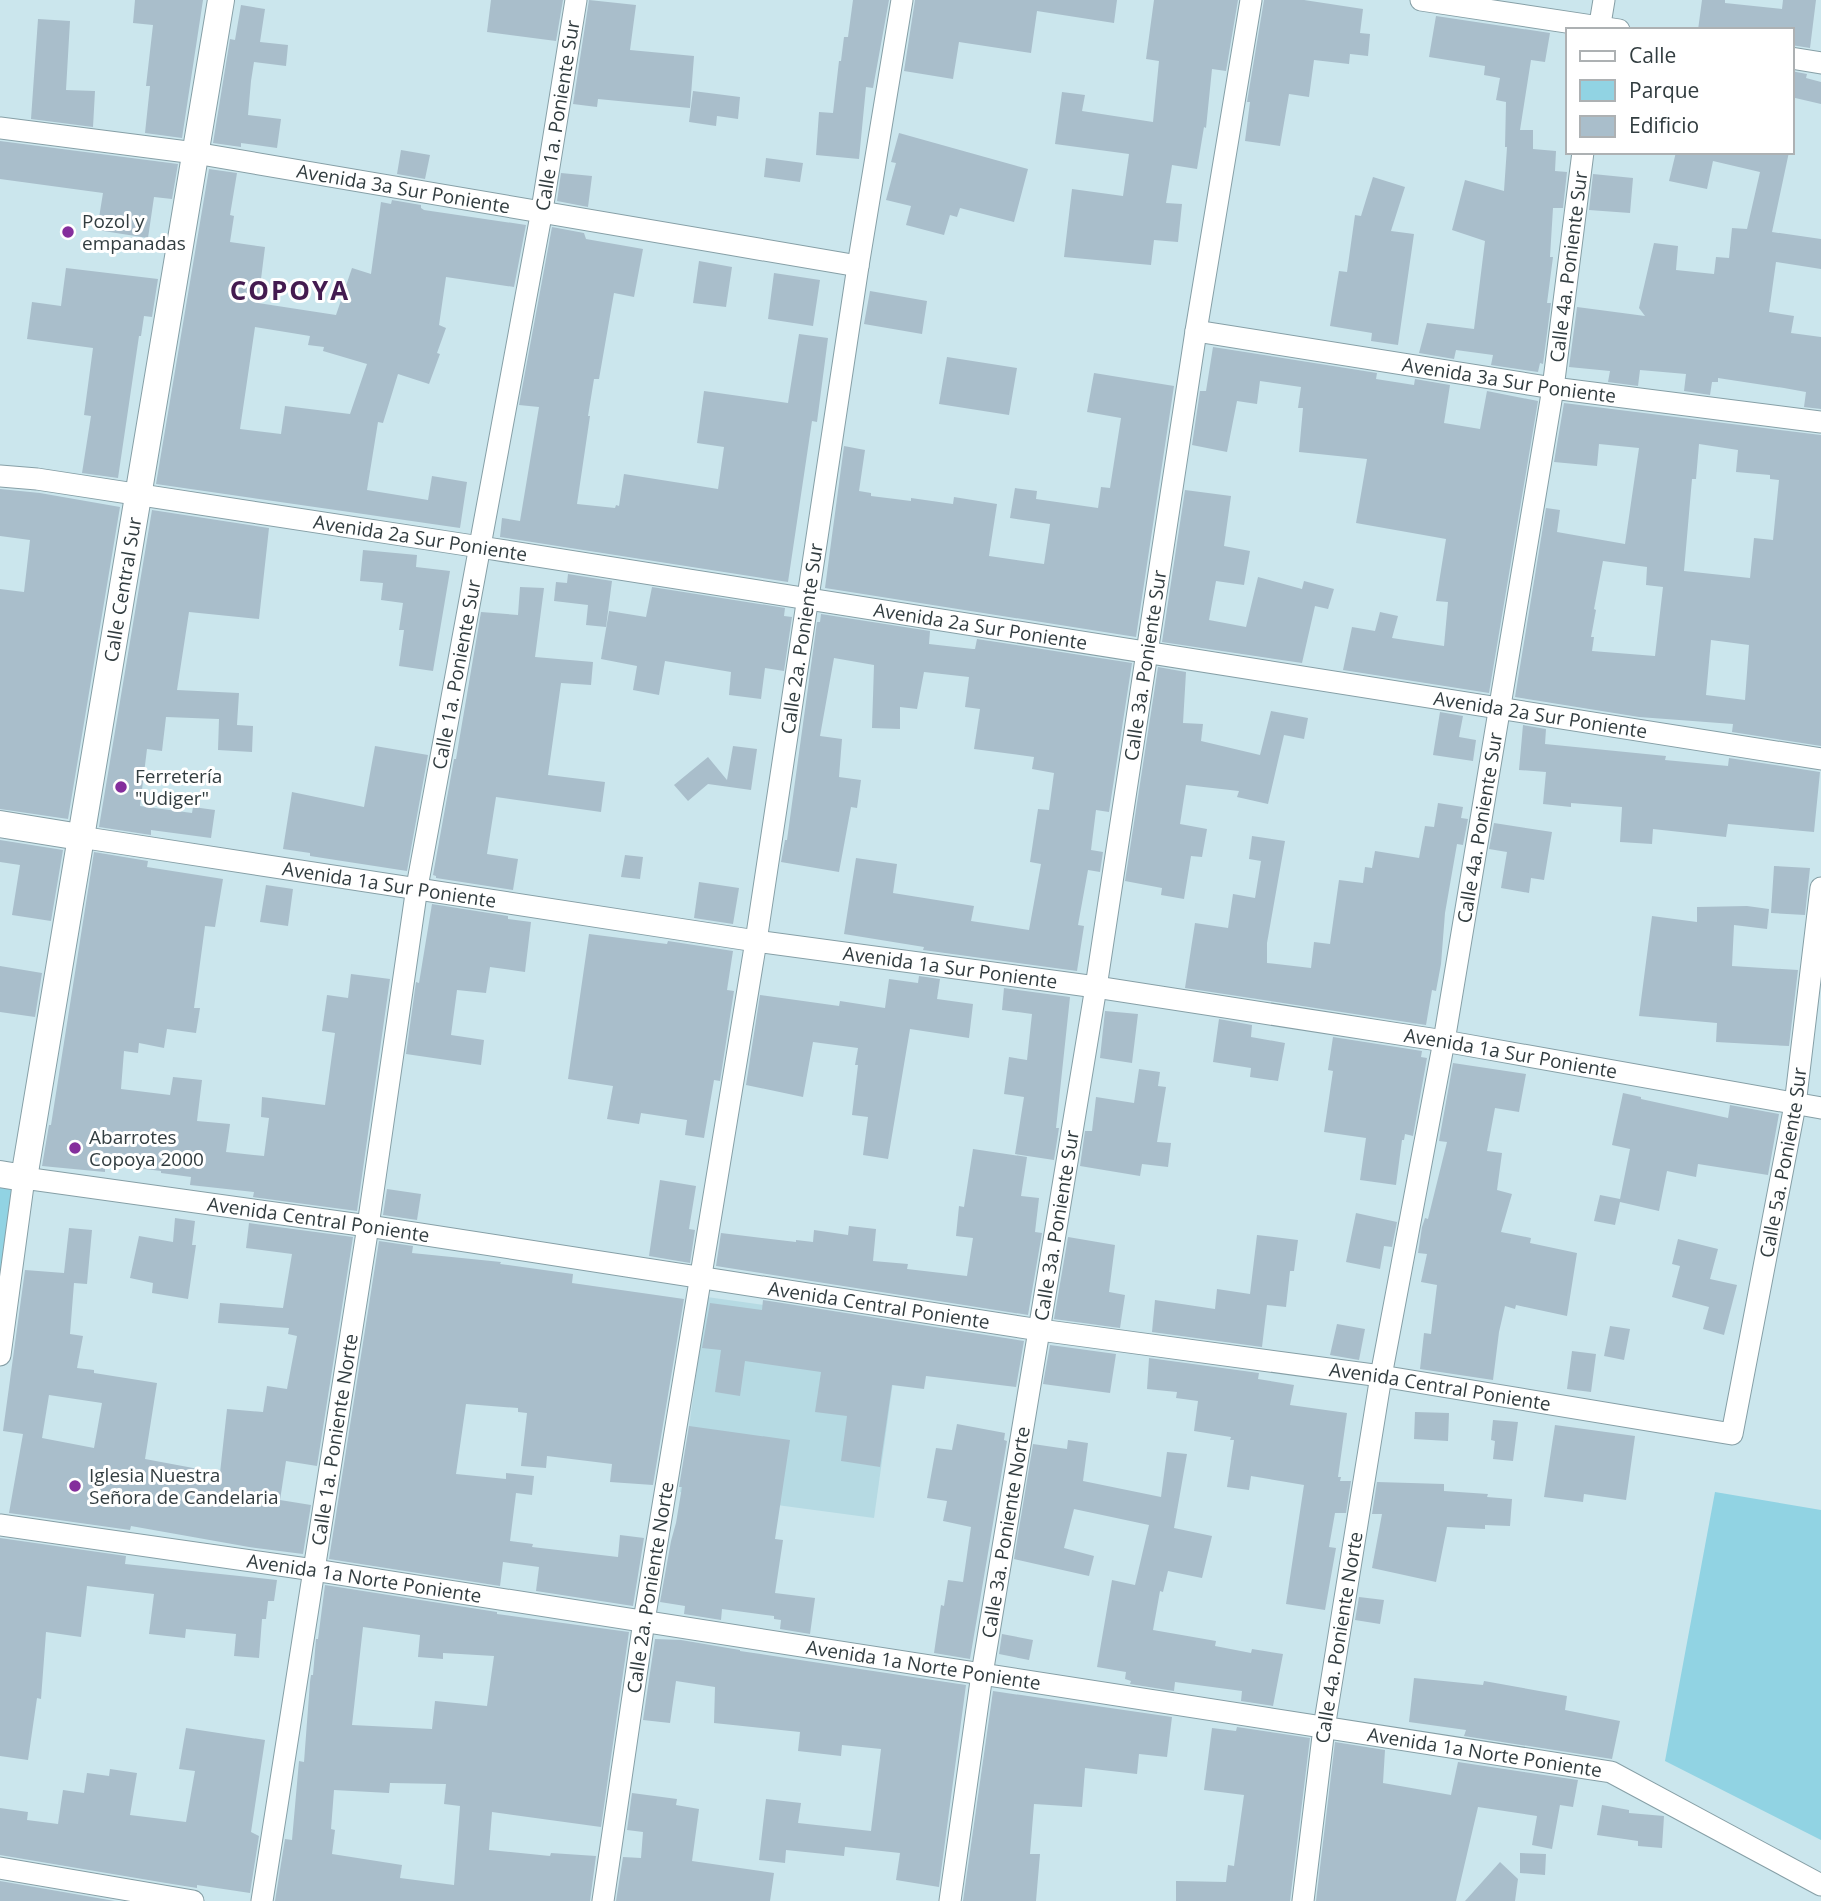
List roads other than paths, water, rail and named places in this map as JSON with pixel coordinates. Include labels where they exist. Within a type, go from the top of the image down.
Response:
[{"type":"street","name":"Calle Central Sur","points":[[12,1176],[80,837],[140,496],[221,0]]},
{"type":"street","name":"Calle 1a. Poniente Sur","points":[[368,1226],[417,887],[542,210],[576,0]]},
{"type":"street","name":"Calle 2a. Poniente Sur","points":[[701,1276],[756,941],[858,265],[902,0]]},
{"type":"street","name":"Calle 3a. Poniente Sur","points":[[1040,1330],[1096,987],[1196,331],[1251,0]]},
{"type":"street","points":[[1421,0],[1600,28]]},
{"type":"street","points":[[1604,0],[1606,28]]},
{"type":"street","points":[[1793,58],[1821,63]]},
{"type":"street","name":"Avenida 3a Sur Poniente","points":[[0,128],[195,153],[858,265]]},
{"type":"street","name":"Calle 4a. Poniente Sur","points":[[1381,1376],[1444,1041],[1553,388],[1583,154]]},
{"type":"street","name":"Avenida 3a Sur Poniente","points":[[1196,331],[1553,388],[1821,422]]},
{"type":"street","name":"Avenida 2a Sur Poniente","points":[[0,476],[480,547],[1821,760]]},
{"type":"street","points":[[0,824],[80,837]]},
{"type":"street","name":"Avenida 1a Sur Poniente","points":[[80,837],[756,941],[1096,987],[1444,1041],[1821,1108]]},
{"type":"street","name":"Calle 5a. Poniente Sur","points":[[1732,1434],[1796,1105],[1821,888]]},
{"type":"street","points":[[0,1355],[12,1176]]},
{"type":"street","name":"Avenida Central Poniente","points":[[12,1176],[368,1226],[1040,1330],[1381,1376],[1732,1434]]},
{"type":"street","name":"Calle 1a. Poniente Norte","points":[[262,1901],[368,1226]]},
{"type":"street","name":"Calle 2a. Poniente Norte","points":[[603,1901],[644,1621],[701,1276]]},
{"type":"street","name":"Calle 3a. Poniente Norte","points":[[950,1901],[982,1674],[1040,1330]]},
{"type":"street","name":"Calle 4a. Poniente Norte","points":[[1303,1901],[1324,1728],[1381,1376]]},
{"type":"street","name":"Avenida 1a Norte Poniente","points":[[0,1525],[314,1570],[1611,1772],[1821,1885]]},
{"type":"street","points":[[0,1868],[193,1901]]},
{"type":"place","name":"Pozol y empanadas","points":[[68,232]]},
{"type":"place","name":"Ferretería \"Udiger\"","points":[[121,787]]},
{"type":"place","name":"Abarrotes Copoya 2000","points":[[75,1148]]},
{"type":"place","name":"Iglesia Nuestra Señora de Candelaria","points":[[75,1486]]},
{"type":"district","name":"COPOYA","points":[[290,290]]}]
